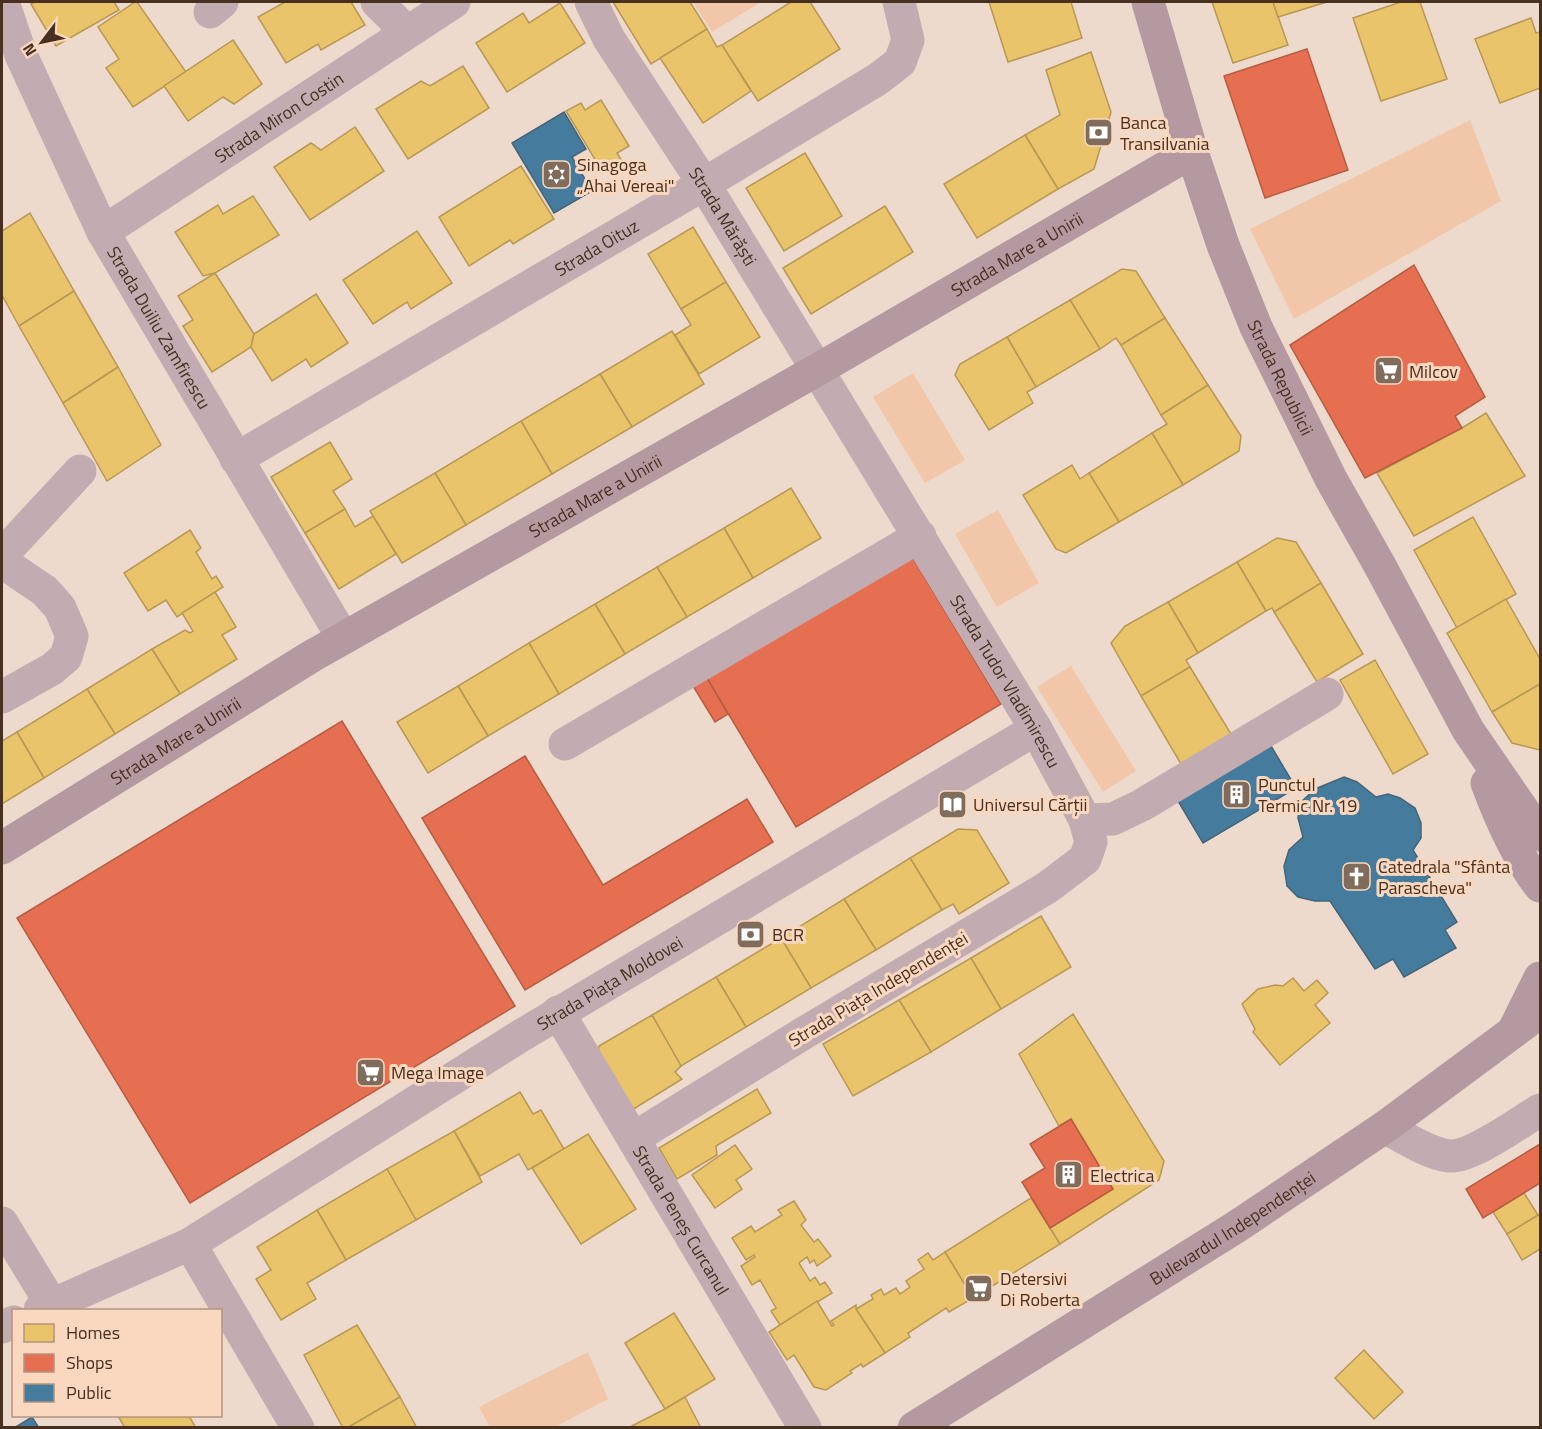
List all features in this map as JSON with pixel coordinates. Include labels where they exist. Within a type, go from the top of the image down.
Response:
[{"type":"main road","name":"Strada Republicii","points":[[1148,2],[1192,152],[1223,245],[1256,327],[1330,479],[1379,564],[1468,730],[1540,835]]},
{"type":"main road","name":"Strada Mare a Unirii","points":[[2,848],[344,638],[817,370],[1192,152]]},
{"type":"main road","name":"Strada Republicii","points":[[1468,730],[1495,805],[1529,872],[1540,886]]},
{"type":"main road","points":[[1512,1035],[1540,978]]},
{"type":"main road","name":"Bulevardul Independenței","points":[[914,1428],[1236,1227],[1385,1127],[1540,1012]]},
{"type":"street","name":"Strada Duiliu Zamfirescu","points":[[3,2],[21,55],[103,232],[344,638]]},
{"type":"street","points":[[377,2],[406,32]]},
{"type":"street","name":"Strada Miron Costin","points":[[103,232],[454,2]]},
{"type":"street","name":"Strada Mărăști","points":[[591,2],[609,39],[704,184],[817,370]]},
{"type":"street","name":"Strada Oituz","points":[[236,459],[878,80],[900,62],[908,40],[899,2]]},
{"type":"street","name":"Strada Tudor Vladimirescu","points":[[817,370],[1036,729],[1085,820]]},
{"type":"street","points":[[2,555],[80,471]]},
{"type":"street","points":[[565,744],[920,536]]},
{"type":"street","points":[[2,562],[45,591],[60,608],[72,636],[66,657],[52,669],[2,697]]},
{"type":"street","points":[[1085,820],[1113,819],[1142,805],[1327,694]]},
{"type":"street","name":"Strada Piața Moldovei","points":[[46,1308],[190,1244],[558,1012],[1036,729]]},
{"type":"street","name":"Strada Piața Independenței","points":[[634,1138],[1048,887],[1085,859],[1091,842],[1085,820]]},
{"type":"street","name":"Strada Peneș Curcanul","points":[[558,1012],[805,1428]]},
{"type":"street","points":[[1385,1127],[1416,1145],[1450,1156],[1473,1150],[1540,1110]]},
{"type":"street","points":[[2,1223],[46,1308]]},
{"type":"street","points":[[190,1244],[298,1428]]},
{"type":"shaded area","points":[[693,2],[761,2],[712,32]]},
{"type":"shaded area","points":[[1470,120],[1501,201],[1294,319],[1250,229]]},
{"type":"shaded area","points":[[913,373],[965,460],[925,483],[873,397]]},
{"type":"shaded area","points":[[998,510],[1039,583],[997,607],[955,534]]},
{"type":"shaded area","points":[[1071,666],[1136,771],[1103,792],[1037,687]]},
{"type":"shaded area","points":[[588,1352],[608,1399],[555,1427],[490,1427],[479,1407]]},
{"type":"building: Homes","points":[[35,2],[114,2],[119,10],[56,46],[31,4]]},
{"type":"building: Homes","points":[[135,2],[186,72],[133,107],[106,68],[119,59],[98,27]]},
{"type":"building: Homes","points":[[285,2],[351,2],[365,25],[321,50],[318,44],[286,63],[258,17]]},
{"type":"building: Homes","points":[[613,2],[690,2],[707,29],[651,64]]},
{"type":"building: Homes","points":[[791,2],[810,2],[840,49],[758,101],[722,45]]},
{"type":"building: Homes","points":[[989,2],[1071,2],[1082,38],[1008,62]]},
{"type":"building: Homes","points":[[1212,2],[1273,2],[1288,45],[1233,63]]},
{"type":"building: Homes","points":[[1273,2],[1327,2],[1278,17]]},
{"type":"building: Homes","points":[[1401,2],[1420,2],[1447,79],[1381,101],[1353,18]]},
{"type":"building: Homes","points":[[560,3],[585,43],[507,92],[476,43],[523,13],[529,23]]},
{"type":"building: Homes","points":[[1531,18],[1536,33],[1540,32],[1540,88],[1500,103],[1475,39]]},
{"type":"building: Homes","points":[[707,29],[717,47],[722,45],[751,91],[703,123],[660,58]]},
{"type":"building: Homes","points":[[233,40],[262,84],[234,104],[223,97],[188,121],[164,86]]},
{"type":"building: Homes","points":[[1091,52],[1111,112],[1094,169],[1058,189],[1025,135],[1060,115],[1046,70]]},
{"type":"building: Homes","points":[[463,66],[489,108],[408,159],[376,109],[421,81],[430,86]]},
{"type":"building: Homes","points":[[601,100],[629,146],[617,153],[622,161],[603,173],[566,111],[581,103],[585,110]]},
{"type":"building: Homes","points":[[355,127],[384,171],[310,220],[274,167],[311,143],[321,150]]},
{"type":"building: Homes","points":[[1025,135],[1058,189],[977,238],[944,184]]},
{"type":"building: Homes","points":[[805,153],[842,216],[784,251],[746,188]]},
{"type":"building: Homes","points":[[521,166],[554,219],[513,244],[510,240],[469,266],[439,217]]},
{"type":"building: Homes","points":[[253,196],[279,235],[215,273],[203,276],[175,232],[218,205],[223,214]]},
{"type":"building: Homes","points":[[885,206],[913,252],[811,314],[783,268]]},
{"type":"building: Homes","points":[[30,213],[74,291],[19,326],[2,295],[2,231]]},
{"type":"building: Homes","points":[[693,227],[726,282],[681,309],[648,254]]},
{"type":"building: Homes","points":[[417,231],[452,283],[411,309],[407,302],[373,324],[343,280]]},
{"type":"building: Homes","points":[[1122,269],[1136,271],[1165,318],[1121,345],[1116,338],[1100,349],[1070,300]]},
{"type":"building: Homes","points":[[215,273],[254,334],[251,347],[212,372],[183,326],[193,320],[178,296]]},
{"type":"building: Homes","points":[[726,282],[760,337],[699,374],[675,335],[691,325],[681,309]]},
{"type":"building: Homes","points":[[74,291],[118,367],[63,403],[19,326]]},
{"type":"building: Homes","points":[[316,294],[348,343],[311,367],[306,359],[272,381],[251,347],[254,334]]},
{"type":"building: Homes","points":[[1070,300],[1100,349],[1036,387],[1007,337]]},
{"type":"building: Homes","points":[[1165,318],[1208,385],[1161,415],[1121,345]]},
{"type":"building: Homes","points":[[672,331],[704,384],[632,427],[600,374]]},
{"type":"building: Homes","points":[[1007,337],[1036,387],[1027,392],[1033,403],[989,430],[955,375],[960,364]]},
{"type":"building: Homes","points":[[118,367],[161,445],[107,481],[63,403]]},
{"type":"building: Homes","points":[[600,374],[632,427],[552,474],[521,421]]},
{"type":"building: Homes","points":[[1208,385],[1241,436],[1239,451],[1183,485],[1152,433],[1167,424],[1161,415]]},
{"type":"building: Homes","points":[[1486,413],[1525,476],[1414,536],[1377,473]]},
{"type":"building: Homes","points":[[521,421],[552,474],[466,525],[435,473]]},
{"type":"building: Homes","points":[[1152,433],[1183,485],[1119,522],[1089,473]]},
{"type":"building: Homes","points":[[330,442],[352,479],[333,491],[345,509],[305,533],[271,477]]},
{"type":"building: Homes","points":[[1072,465],[1080,479],[1089,473],[1119,522],[1066,553],[1056,549],[1023,495]]},
{"type":"building: Homes","points":[[435,473],[466,525],[402,563],[370,511]]},
{"type":"building: Homes","points":[[791,488],[821,538],[753,578],[724,528]]},
{"type":"building: Homes","points":[[345,509],[355,527],[373,516],[396,554],[339,589],[305,533]]},
{"type":"building: Homes","points":[[1473,517],[1516,594],[1457,628],[1414,550]]},
{"type":"building: Homes","points":[[724,528],[753,578],[687,617],[657,567]]},
{"type":"building: Homes","points":[[190,530],[201,548],[196,552],[212,579],[216,576],[223,587],[177,617],[166,600],[148,611],[124,573]]},
{"type":"building: Homes","points":[[1277,538],[1296,542],[1321,583],[1274,612],[1272,608],[1266,611],[1237,562]]},
{"type":"building: Homes","points":[[1237,562],[1266,611],[1198,653],[1168,602]]},
{"type":"building: Homes","points":[[657,567],[687,617],[625,654],[595,604]]},
{"type":"building: Homes","points":[[1321,583],[1363,654],[1317,682],[1274,612]]},
{"type":"building: Homes","points":[[215,592],[236,627],[222,635],[237,659],[180,694],[152,649],[185,630],[190,633],[193,631],[182,613]]},
{"type":"building: Homes","points":[[1506,599],[1540,659],[1540,684],[1492,712],[1447,633]]},
{"type":"building: Homes","points":[[1168,602],[1198,653],[1186,660],[1190,667],[1141,696],[1111,643],[1125,626]]},
{"type":"building: Homes","points":[[595,604],[625,654],[559,694],[529,643]]},
{"type":"building: Homes","points":[[529,643],[559,694],[488,736],[458,686]]},
{"type":"building: Homes","points":[[152,649],[180,694],[115,734],[87,689]]},
{"type":"building: Homes","points":[[1375,660],[1428,754],[1393,774],[1340,680]]},
{"type":"building: Homes","points":[[1190,667],[1231,734],[1181,764],[1141,696]]},
{"type":"building: Homes","points":[[1540,684],[1540,750],[1512,743],[1492,712]]},
{"type":"building: Homes","points":[[458,686],[488,736],[428,773],[397,722]]},
{"type":"building: Homes","points":[[87,689],[115,734],[44,778],[17,732]]},
{"type":"building: Homes","points":[[17,732],[44,778],[2,804],[2,741]]},
{"type":"building: Homes","points":[[958,829],[977,830],[1009,883],[959,914],[953,904],[942,910],[910,858]]},
{"type":"building: Homes","points":[[910,858],[942,910],[876,950],[844,899]]},
{"type":"building: Homes","points":[[844,899],[876,950],[811,988],[781,938]]},
{"type":"building: Homes","points":[[1041,916],[1071,967],[1001,1009],[971,958]]},
{"type":"building: Homes","points":[[781,938],[811,988],[746,1027],[716,977]]},
{"type":"building: Homes","points":[[971,958],[1001,1009],[931,1052],[899,1000]]},
{"type":"building: Homes","points":[[716,977],[746,1027],[681,1066],[652,1015]]},
{"type":"building: Homes","points":[[1293,978],[1304,991],[1317,980],[1328,993],[1315,1005],[1330,1023],[1280,1065],[1253,1032],[1255,1029],[1242,1004],[1258,989],[1275,985],[1283,986]]},
{"type":"building: Homes","points":[[899,1000],[931,1052],[853,1096],[823,1044]]},
{"type":"building: Homes","points":[[1073,1014],[1164,1161],[1159,1180],[1060,1244],[1050,1228],[1113,1189],[1071,1119],[1059,1126],[1019,1054]]},
{"type":"building: Homes","points":[[652,1015],[681,1066],[675,1072],[682,1079],[632,1110],[598,1057],[599,1046]]},
{"type":"building: Homes","points":[[757,1089],[771,1113],[716,1146],[717,1155],[677,1179],[659,1148]]},
{"type":"building: Homes","points":[[520,1092],[533,1114],[541,1110],[564,1149],[528,1170],[519,1154],[480,1176],[454,1131]]},
{"type":"building: Homes","points":[[454,1131],[482,1182],[416,1220],[387,1169]]},
{"type":"building: Homes","points":[[588,1134],[636,1209],[581,1244],[532,1168]]},
{"type":"building: Homes","points":[[735,1145],[752,1169],[736,1180],[742,1189],[715,1208],[692,1175]]},
{"type":"building: Homes","points":[[387,1169],[416,1220],[346,1260],[317,1210]]},
{"type":"building: Homes","points":[[1524,1193],[1538,1215],[1507,1234],[1493,1212]]},
{"type":"building: Homes","points":[[1031,1198],[1060,1244],[973,1298],[945,1252]]},
{"type":"building: Homes","points":[[794,1201],[806,1220],[801,1225],[814,1242],[818,1239],[831,1256],[817,1266],[814,1260],[810,1263],[807,1257],[799,1263],[810,1281],[815,1277],[820,1285],[825,1282],[832,1293],[780,1325],[771,1311],[776,1308],[760,1280],[752,1285],[741,1266],[755,1257],[754,1255],[746,1260],[732,1238],[751,1226],[755,1232],[782,1215],[778,1210]]},
{"type":"building: Homes","points":[[317,1210],[346,1260],[307,1283],[316,1299],[281,1320],[256,1279],[271,1270],[257,1247]]},
{"type":"building: Homes","points":[[1540,1214],[1540,1249],[1522,1260],[1507,1234]]},
{"type":"building: Homes","points":[[945,1252],[973,1298],[949,1312],[946,1308],[908,1333],[910,1337],[885,1353],[856,1309],[873,1299],[871,1295],[881,1289],[884,1295],[896,1288],[900,1294],[910,1287],[906,1281],[924,1269],[918,1260],[928,1253],[933,1260]]},
{"type":"building: Homes","points":[[817,1301],[832,1326],[834,1325],[831,1321],[856,1305],[856,1309],[885,1353],[863,1367],[861,1364],[850,1371],[852,1373],[826,1390],[814,1387],[794,1355],[787,1360],[769,1332]]},
{"type":"building: Homes","points":[[674,1313],[715,1379],[665,1409],[625,1343]]},
{"type":"building: Homes","points":[[357,1325],[400,1397],[347,1428],[343,1428],[304,1355]]},
{"type":"building: Homes","points":[[1364,1350],[1403,1392],[1374,1419],[1335,1378]]},
{"type":"building: Homes","points":[[400,1397],[417,1428],[347,1428]]},
{"type":"building: Homes","points":[[685,1397],[701,1428],[628,1428],[665,1409]]},
{"type":"building: Homes","points":[[119,1417],[190,1417],[196,1428],[125,1428]]},
{"type":"building: Shops","points":[[1307,49],[1348,170],[1265,198],[1224,76]]},
{"type":"building: Shops","name":"Milcov","points":[[1414,265],[1485,397],[1455,416],[1462,428],[1365,478],[1290,345]]},
{"type":"building: Shops","points":[[908,550],[1001,704],[796,827],[704,673]]},
{"type":"building: Shops","points":[[704,673],[728,714],[715,722],[690,681]]},
{"type":"building: Shops","points":[[342,721],[515,1006],[190,1203],[17,918]]},
{"type":"building: Shops","points":[[525,756],[603,885],[747,799],[773,842],[525,990],[422,818]]},
{"type":"building: Shops","name":"Electrica","points":[[1071,1119],[1113,1189],[1050,1228],[1022,1182],[1045,1168],[1030,1144]]},
{"type":"building: Shops","points":[[1540,1144],[1540,1183],[1483,1218],[1466,1189]]},
{"type":"building: Public","name":"Sinagoga „Ahai Vereai\"","points":[[564,112],[586,149],[572,157],[592,191],[554,213],[512,143]]},
{"type":"building: Public","name":"Punctul Termic Nr. 19","points":[[1271,746],[1296,788],[1203,843],[1178,801]]},
{"type":"building: Public","name":"Catedrala \"Sfânta Parascheva\"","points":[[1344,777],[1357,782],[1376,797],[1388,794],[1400,798],[1415,808],[1421,823],[1421,838],[1413,850],[1457,922],[1445,930],[1456,948],[1404,977],[1393,959],[1375,969],[1330,901],[1315,901],[1298,897],[1287,886],[1284,866],[1289,850],[1303,837],[1298,818],[1300,803],[1315,789]]},
{"type":"building: Public","points":[[32,1417],[39,1428],[14,1428]]},
{"type":"place","name":"Banca Transilvania","points":[[1099,132]]},
{"type":"place","name":"Sinagoga „Ahai Vereai\"","points":[[556,174]]},
{"type":"place","name":"Milcov","points":[[1388,371]]},
{"type":"place","name":"Punctul Termic Nr. 19","points":[[1237,794]]},
{"type":"place","name":"Universul Cărții","points":[[952,804]]},
{"type":"place","name":"Catedrala \"Sfânta Parascheva\"","points":[[1357,876]]},
{"type":"place","name":"BCR","points":[[751,934]]},
{"type":"place","name":"Mega Image","points":[[370,1072]]},
{"type":"place","name":"Electrica","points":[[1069,1175]]},
{"type":"place","name":"Detersivi Di Roberta","points":[[979,1288]]}]
